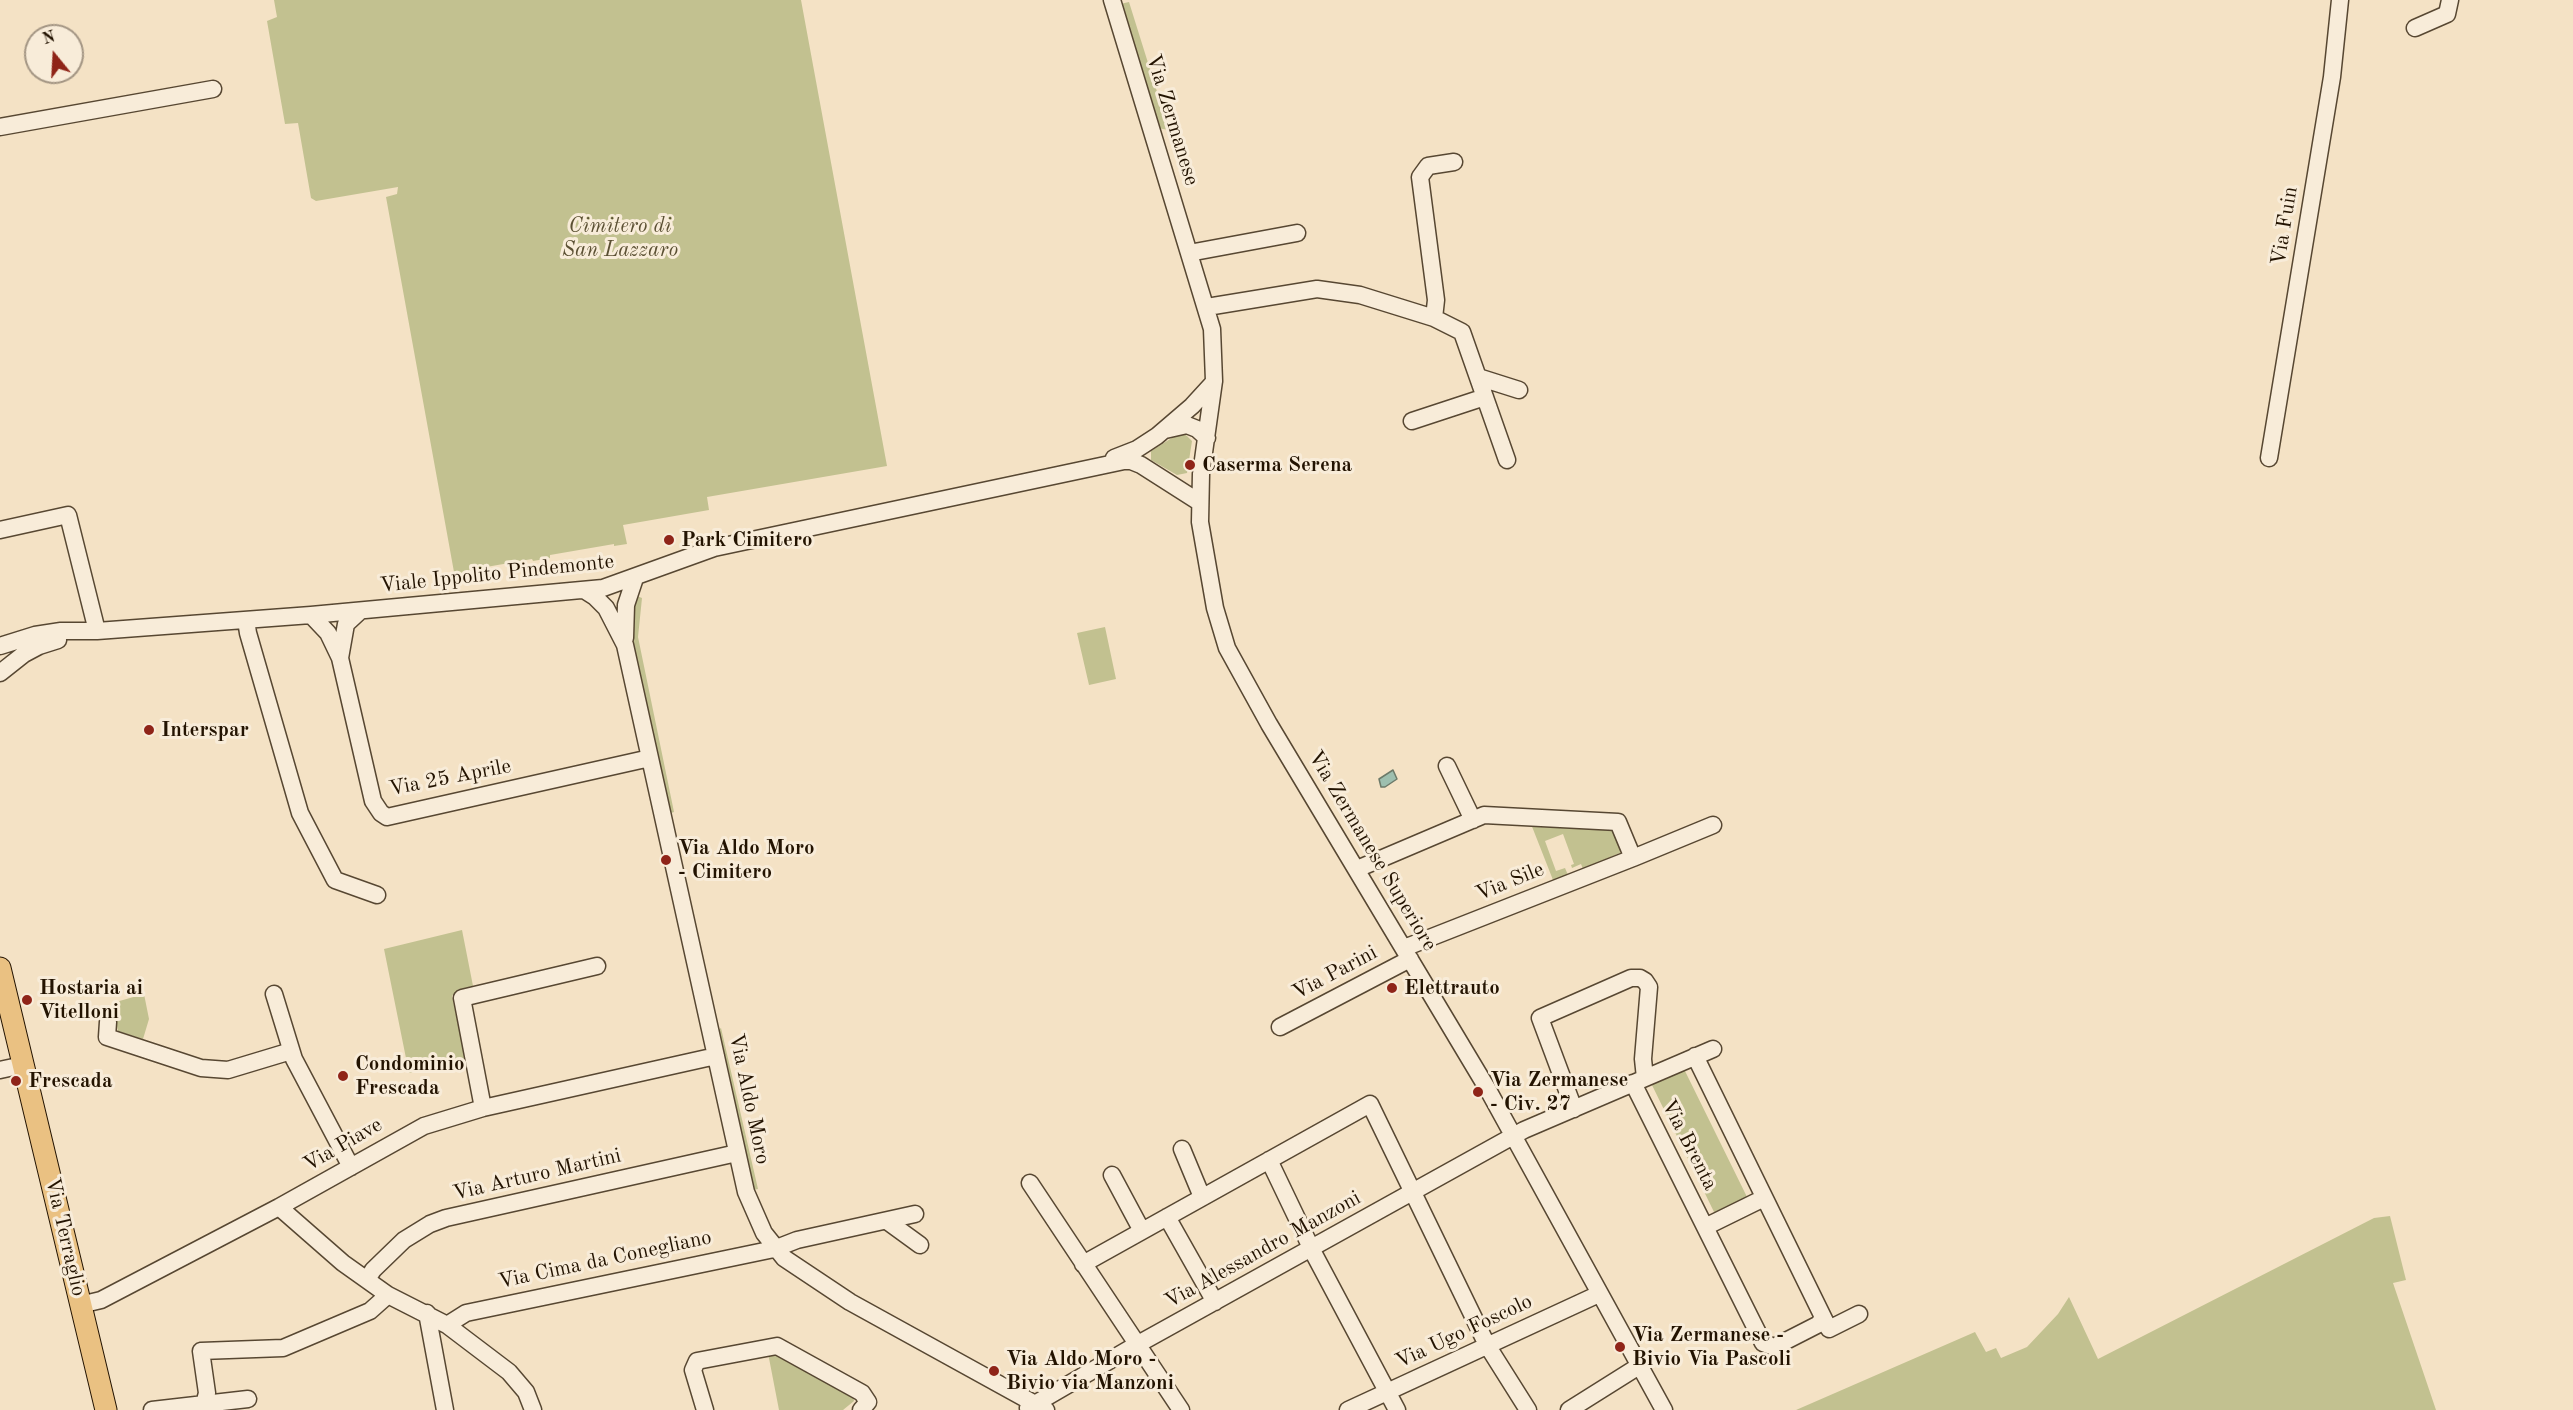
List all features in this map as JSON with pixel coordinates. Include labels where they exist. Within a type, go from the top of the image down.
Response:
[{"type":"main road","name":"Via Terraglio","points":[[1,979],[106,1410]]},
{"type":"street","name":"Via Zermanese","points":[[1112,0],[1207,307],[1214,341],[1214,381],[1199,502],[1203,547],[1215,608],[1233,662]]},
{"type":"street","name":"Via Fuin","points":[[2269,458],[2332,77],[2340,0]]},
{"type":"street","points":[[2415,28],[2446,14],[2451,0]]},
{"type":"street","points":[[0,127],[213,89]]},
{"type":"street","points":[[1434,318],[1436,300],[1420,177],[1428,166],[1454,162]]},
{"type":"street","points":[[1189,253],[1297,233]]},
{"type":"street","points":[[1207,307],[1317,289],[1360,295],[1434,318],[1462,332],[1507,460]]},
{"type":"street","points":[[1478,377],[1519,390]]},
{"type":"street","name":"Viale Ippolito Pindemonte","points":[[1097,465],[1137,449],[1192,406],[1214,381]]},
{"type":"street","points":[[1412,421],[1485,397]]},
{"type":"street","name":"Viale Ippolito Pindemonte","points":[[1163,430],[1188,425],[1207,438]]},
{"type":"street","name":"Viale Ippolito Pindemonte","points":[[0,646],[34,635],[61,631],[97,631],[359,612],[610,587],[682,558],[714,548],[1124,461],[1136,462],[1199,502]]},
{"type":"street","points":[[0,530],[68,515],[97,631]]},
{"type":"street","points":[[625,645],[626,605],[635,578]]},
{"type":"street","points":[[625,645],[606,608],[604,596],[610,587],[623,595],[626,605]]},
{"type":"street","points":[[584,590],[606,608]]},
{"type":"street","name":"Via 25 Aprile","points":[[340,658],[346,624],[359,612]]},
{"type":"street","name":"Via 25 Aprile","points":[[311,615],[328,633],[340,658],[373,801],[381,813],[387,817],[650,758]]},
{"type":"street","points":[[246,620],[300,813],[335,880],[377,895]]},
{"type":"street","name":"Viale Ippolito Pindemonte","points":[[0,673],[24,654],[39,646],[97,631]]},
{"type":"street","name":"Via Aldo Moro","points":[[625,645],[737,1153],[751,1207],[764,1233],[774,1249],[784,1258],[850,1302],[1035,1408]]},
{"type":"street","name":"Via Zermanese Superiore","points":[[1233,662],[1514,1136],[1664,1410]]},
{"type":"street","points":[[1447,766],[1473,820]]},
{"type":"street","points":[[1357,869],[1484,815],[1618,822],[1632,858]]},
{"type":"street","name":"Via Sile","points":[[1407,954],[1713,825]]},
{"type":"street","name":"Via Parini","points":[[1280,1027],[1407,954]]},
{"type":"street","points":[[483,1108],[462,998],[597,966]]},
{"type":"street","points":[[1574,1109],[1540,1018],[1631,978],[1646,981],[1649,987],[1639,1081]]},
{"type":"street","points":[[274,994],[291,1051],[351,1167]]},
{"type":"street","points":[[108,1022],[106,1037],[201,1068],[228,1070],[291,1051]]},
{"type":"street","name":"Via Alessandro Manzoni","points":[[1035,1408],[1136,1346],[1514,1136],[1713,1049]]},
{"type":"street","name":"Via Piave","points":[[80,1305],[101,1300],[279,1207],[424,1126],[483,1108],[716,1056]]},
{"type":"street","name":"Via Brenta","points":[[1639,1081],[1705,1227],[1763,1343],[1774,1347],[1819,1324],[1823,1317],[1695,1056]]},
{"type":"street","points":[[0,1070],[23,1065]]},
{"type":"street","points":[[1083,1264],[1370,1104],[1487,1345],[1528,1410]]},
{"type":"street","points":[[1182,1149],[1202,1197]]},
{"type":"street","name":"Via Arturo Martini","points":[[367,1280],[373,1270],[404,1240],[430,1224],[446,1218],[737,1153]]},
{"type":"street","points":[[1269,1160],[1311,1248],[1397,1410]]},
{"type":"street","points":[[1112,1175],[1142,1231]]},
{"type":"street","points":[[1030,1183],[1136,1346],[1181,1410]]},
{"type":"street","name":"Via Brenta","points":[[1705,1227],[1764,1198]]},
{"type":"street","points":[[279,1207],[320,1244],[367,1280],[388,1295],[447,1325],[509,1372],[526,1392],[533,1410]]},
{"type":"street","name":"Via Cima da Conegliano","points":[[447,1325],[466,1313],[774,1249],[797,1240],[915,1214]]},
{"type":"street","points":[[1167,1217],[1215,1302]]},
{"type":"street","points":[[887,1221],[920,1245]]},
{"type":"street","name":"Via Ugo Foscolo","points":[[1348,1410],[1599,1294]]},
{"type":"street","points":[[204,1404],[207,1393],[201,1351],[283,1348],[370,1311],[388,1295]]},
{"type":"street","points":[[427,1313],[445,1410]]},
{"type":"street","points":[[1823,1317],[1829,1329],[1859,1314]]},
{"type":"street","points":[[705,1410],[693,1370],[697,1361],[771,1346],[782,1347],[861,1393],[865,1406]]},
{"type":"street","points":[[1569,1410],[1639,1366]]},
{"type":"street","points":[[152,1410],[249,1399]]},
{"type":"green space","name":"Cimitero di San Lazzaro","points":[[274,0],[801,0],[887,466],[707,497],[709,510],[623,525],[627,544],[614,546],[614,544],[550,555],[550,558],[469,570],[469,573],[459,575],[458,571],[454,572],[386,197],[397,194],[398,187],[316,201],[311,198],[298,123],[285,124],[267,21],[277,17]]},
{"type":"green space","points":[[1129,2],[1169,130],[1157,128],[1120,4]]},
{"type":"green space","points":[[1185,434],[1192,441],[1187,473],[1177,475],[1151,460],[1151,451],[1175,436]]},
{"type":"green space","points":[[632,594],[642,598],[638,637],[674,812],[668,814],[630,641]]},
{"type":"green space","points":[[1105,627],[1116,679],[1089,685],[1077,633]]},
{"type":"green space","points":[[1531,824],[1609,828],[1615,830],[1622,852],[1583,869],[1581,864],[1572,868],[1571,865],[1574,864],[1563,834],[1545,841],[1556,871],[1565,868],[1568,875],[1553,880]]},
{"type":"green space","points":[[462,930],[473,986],[457,990],[452,996],[466,1063],[441,1068],[440,1065],[409,1073],[384,949]]},
{"type":"green space","points":[[144,994],[149,1019],[143,1039],[118,1031],[113,1008],[117,1006],[116,1002]]},
{"type":"green space","points":[[721,1028],[758,1189],[752,1190],[717,1031]]},
{"type":"green space","points":[[1684,1069],[1748,1199],[1715,1214],[1651,1083]]},
{"type":"green space","points":[[2390,1216],[2406,1280],[2393,1283],[2436,1410],[1796,1410],[1975,1332],[1986,1352],[1996,1348],[2001,1358],[2027,1347],[2058,1314],[2069,1297],[2098,1359],[2374,1218]]},
{"type":"green space","points":[[773,1352],[853,1396],[854,1401],[843,1410],[779,1410],[768,1353]]},
{"type":"shaded area","points":[[1393,770],[1397,779],[1381,787],[1379,779]]},
{"type":"place","name":"Caserma Serena","points":[[1190,465]]},
{"type":"place","name":"Park Cimitero","points":[[669,540]]},
{"type":"place","name":"Interspar","points":[[149,730]]},
{"type":"place","name":"Via Aldo Moro - Cimitero","points":[[666,860]]},
{"type":"place","name":"Elettrauto","points":[[1392,988]]},
{"type":"place","name":"Hostaria ai Vitelloni","points":[[27,1000]]},
{"type":"place","name":"Condominio Frescada","points":[[343,1076]]},
{"type":"place","name":"Frescada","points":[[16,1081]]},
{"type":"place","name":"Via Zermanese - Civ. 27","points":[[1478,1092]]},
{"type":"place","name":"Via Zermanese - Bivio Via Pascoli","points":[[1620,1347]]},
{"type":"place","name":"Via Aldo Moro - Bivio via Manzoni","points":[[994,1371]]}]
